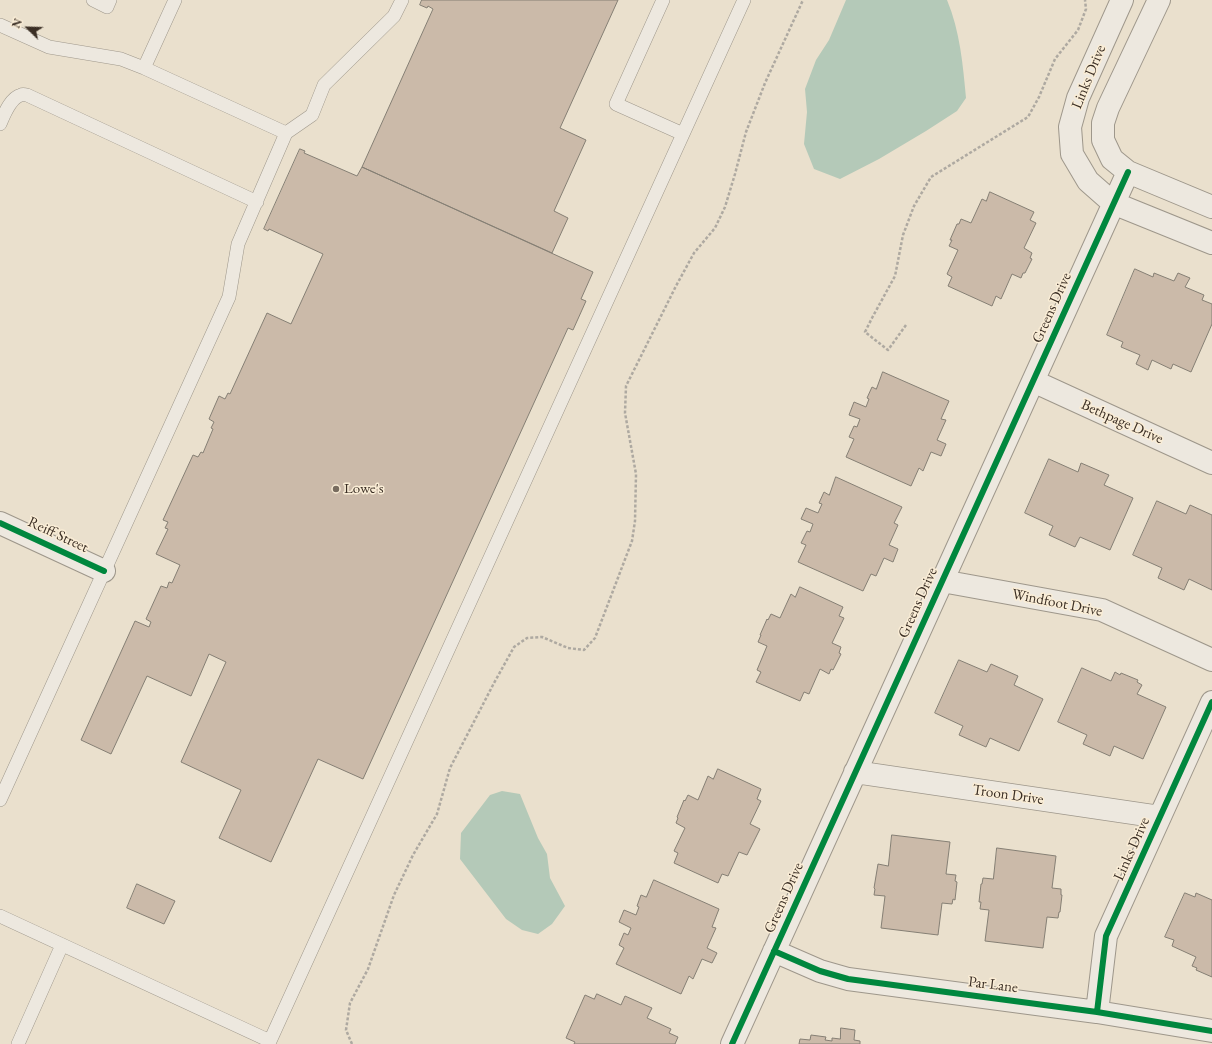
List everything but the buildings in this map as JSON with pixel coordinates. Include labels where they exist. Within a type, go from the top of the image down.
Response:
[{"type":"street","name":"Links Drive","points":[[1122,0],[1078,98],[1070,127],[1072,154],[1088,181],[1114,202],[1212,243]]},
{"type":"street","name":"Links Drive","points":[[1159,0],[1108,108],[1104,123],[1103,140],[1112,159],[1128,172],[1212,207]]},
{"type":"street","name":"Greens Drive","points":[[732,1044],[1128,172]]},
{"type":"street","name":"Bethpage Drive","points":[[1032,382],[1212,463]]},
{"type":"street","name":"Reiff Street","points":[[0,523],[104,571]]},
{"type":"street","name":"Windfoot Drive","points":[[942,581],[1102,610],[1212,660]]},
{"type":"street","name":"Links Drive","points":[[1097,1012],[1106,936],[1212,702]]},
{"type":"street","name":"Troon Drive","points":[[855,772],[1160,817]]},
{"type":"street","name":"Par Lane","points":[[774,951],[820,971],[848,979],[1097,1012],[1212,1031]]},
{"type":"lane","points":[[93,0],[107,6],[110,0]]},
{"type":"lane","points":[[144,68],[174,0]]},
{"type":"lane","points":[[0,800],[229,297],[238,244],[286,133],[312,115],[324,85],[394,16],[402,0]]},
{"type":"lane","points":[[663,0],[616,104],[683,134]]},
{"type":"lane","points":[[0,916],[252,1039],[270,1041],[744,0]]},
{"type":"lane","points":[[0,25],[49,47],[121,59],[286,133]]},
{"type":"lane","points":[[0,124],[8,107],[14,100],[20,95],[27,95],[256,202]]},
{"type":"lane","points":[[18,1044],[62,945]]},
{"type":"path","points":[[352,1044],[346,1030],[350,1003],[368,969],[394,895],[410,862],[437,814],[450,768],[514,647],[528,638],[542,637],[568,648],[584,650],[595,638],[632,541],[635,521],[636,474],[625,413],[626,386],[694,253],[716,228],[736,174],[746,132],[803,0]]},
{"type":"path","points":[[906,325],[888,350],[865,332],[895,276],[903,235],[914,206],[931,177],[1028,117],[1039,97],[1055,59],[1078,30],[1086,9],[1085,0]]},
{"type":"shaded area","points":[[846,0],[947,0],[958,36],[966,98],[957,111],[926,131],[879,159],[840,179],[814,169],[804,144],[807,112],[805,89],[816,60],[829,40]]},
{"type":"shaded area","points":[[502,791],[520,794],[538,838],[547,854],[550,878],[565,906],[552,924],[538,934],[522,930],[506,919],[460,859],[461,833],[490,795]]},
{"type":"cycle path","points":[[732,1044],[1128,172]]},
{"type":"cycle path","points":[[0,523],[104,571]]},
{"type":"cycle path","points":[[1097,1012],[1106,936],[1212,702]]},
{"type":"cycle path","points":[[774,951],[820,971],[848,979],[1097,1012],[1212,1031]]},
{"type":"place","name":"Lowe's","points":[[336,489]]}]
